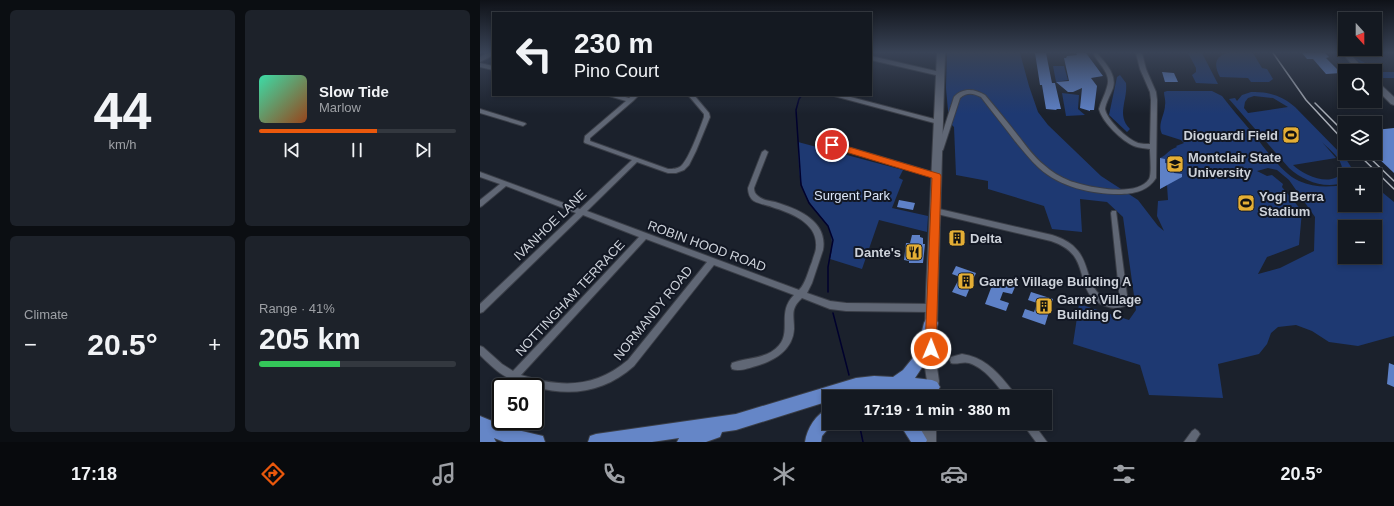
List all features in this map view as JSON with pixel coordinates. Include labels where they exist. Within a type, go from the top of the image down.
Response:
[{"type":"highway","points":[[894,385],[908,375],[922,357],[931,323]]},
{"type":"highway","points":[[685,442],[736,422],[856,385],[874,383],[894,385],[915,390]]},
{"type":"highway","points":[[596,442],[736,422]]},
{"type":"highway","points":[[480,424],[509,436],[537,442]]},
{"type":"highway","points":[[813,442],[814,433],[822,424]]},
{"type":"highway","points":[[913,430],[922,441]]},
{"type":"highway","points":[[480,439],[488,442]]},
{"type":"main road","points":[[928,390],[926,377],[930,364],[940,74]]},
{"type":"main road","points":[[1382,91],[1394,102]]},
{"type":"main road","points":[[921,430],[922,441]]},
{"type":"main road","points":[[922,441],[926,430]]},
{"type":"street","points":[[1109,74],[1111,79],[1110,86],[1102,107],[1104,117],[1133,142],[1139,145],[1154,147]]},
{"type":"street","points":[[937,158],[957,97],[961,93],[972,91],[983,96],[1034,160],[1044,169],[1061,180],[1081,187],[1133,191],[1147,186],[1153,178],[1154,100],[1153,92],[1145,74]]},
{"type":"street","points":[[615,96],[631,100]]},
{"type":"street","points":[[635,96],[587,137],[587,142],[668,171],[674,171],[686,164],[707,117],[707,114],[692,96]]},
{"type":"street","points":[[840,96],[938,122]]},
{"type":"street","points":[[480,111],[523,124]]},
{"type":"street","points":[[821,141],[937,176]]},
{"type":"street","points":[[736,366],[760,362],[779,351],[789,334],[788,320],[790,307],[806,287],[820,247],[818,234],[810,222],[798,214],[756,199],[753,196],[751,188],[765,152]]},
{"type":"street","name":"IVANHOE LANE","points":[[480,309],[637,159]]},
{"type":"street","name":"ROBIN HOOD ROAD","points":[[480,174],[830,305],[846,307],[932,308]]},
{"type":"street","points":[[480,204],[505,183]]},
{"type":"street","points":[[935,211],[1052,238],[1067,244],[1079,258],[1089,290],[1099,301],[1116,306],[1124,303],[1114,213]]},
{"type":"street","name":"NOTTINGHAM TERRACE","points":[[514,376],[644,236]]},
{"type":"street","name":"NORMANDY ROAD","points":[[480,350],[506,372],[514,376],[550,387],[562,388],[597,384],[628,367],[712,261]]},
{"type":"street","points":[[954,360],[958,358],[975,361],[987,368],[1006,390]]},
{"type":"street","points":[[1033,430],[1042,442]]},
{"type":"street","points":[[1189,442],[1195,434]]},
{"type":"green space","points":[[946,74],[1026,74],[1038,112],[1048,125],[1101,176],[1138,200],[1158,226],[1164,231],[1157,216],[1158,201],[1168,200],[1167,185],[1160,189],[1160,158],[1177,147],[1176,146],[1184,143],[1181,140],[1162,134],[1160,127],[1165,109],[1164,92],[1212,91],[1222,96],[1279,165],[1292,177],[1299,181],[1316,186],[1338,185],[1338,212],[1382,212],[1382,192],[1394,202],[1394,336],[1358,346],[1329,342],[1312,331],[1296,325],[1278,327],[1271,333],[1267,344],[1259,354],[1218,364],[1223,398],[1149,395],[1140,365],[1073,344],[1079,304],[1129,320],[1136,310],[1123,217],[1107,202],[1080,199],[1082,232],[1052,229],[1044,206],[988,189],[988,181],[956,175],[954,127],[949,122]],"holes":[[[1268,168],[1277,170],[1289,180],[1315,217],[1314,251],[1280,268],[1258,274],[1267,257],[1299,245],[1302,211],[1282,187],[1283,184],[1272,175],[1267,176],[1257,171]]]},
{"type":"green space","points":[[1054,74],[1066,74],[1068,80],[1056,82]]},
{"type":"green space","points":[[1194,74],[1213,74],[1218,84],[1196,83],[1192,75]]},
{"type":"green space","points":[[1219,74],[1270,74],[1273,79],[1269,82],[1251,82],[1248,78],[1220,77]]},
{"type":"green space","points":[[1382,74],[1394,74],[1394,78],[1382,78]]},
{"type":"green space","points":[[1120,75],[1126,83],[1123,113],[1126,124],[1130,129],[1127,132],[1109,115],[1117,77]]},
{"type":"green space","name":"Dioguardi Field","points":[[1251,92],[1263,92],[1280,97],[1295,107],[1338,151],[1338,158],[1322,142],[1336,158],[1293,165],[1303,173],[1318,178],[1332,179],[1338,176],[1338,184],[1323,185],[1315,183],[1295,173],[1229,99],[1235,98],[1237,101],[1242,95]],"holes":[[[1254,96],[1273,98],[1288,107],[1248,113],[1244,108],[1245,102],[1248,98]]]},
{"type":"green space","points":[[1062,93],[1079,95],[1078,109],[1085,115],[1066,116]]},
{"type":"green space","name":"Surgent Park","points":[[798,142],[903,170],[899,178],[903,180],[892,208],[928,216],[927,232],[879,220],[862,269],[830,259],[832,245],[828,227],[806,196],[802,185],[799,170]]},
{"type":"green space","name":"Dioguardi Field","points":[[1340,160],[1347,160],[1351,167],[1342,168]]},
{"type":"building","points":[[1038,74],[1050,74],[1052,83],[1055,83],[1061,109],[1046,109],[1042,85],[1040,85]]},
{"type":"building","points":[[1067,74],[1101,74],[1103,76],[1091,78],[1097,86],[1094,110],[1090,111],[1080,108],[1082,88],[1073,92],[1068,92],[1056,82],[1069,81]]},
{"type":"building","points":[[1162,74],[1174,74],[1178,82],[1165,82]]},
{"type":"building","points":[[1394,128],[1394,173],[1380,160],[1382,160],[1382,129]]},
{"type":"building","points":[[1160,158],[1165,159],[1165,163],[1173,164],[1174,173],[1182,174],[1182,177],[1160,189]]},
{"type":"building","points":[[899,200],[915,203],[913,210],[897,207]]},
{"type":"building","name":"Delta","points":[[953,234],[961,234],[962,245],[953,245]]},
{"type":"building","name":"Dante's","points":[[912,235],[920,235],[920,237],[923,238],[923,244],[925,244],[923,263],[909,263],[909,261],[904,260],[906,243],[910,243]]},
{"type":"building","name":"Garret Village Building A","points":[[956,266],[976,273],[966,297],[952,292],[960,277],[952,274]]},
{"type":"building","points":[[994,280],[1015,287],[1012,294],[1003,292],[1000,300],[1009,303],[1006,311],[985,304]]},
{"type":"building","name":"Garret Village Building C","points":[[1031,292],[1053,299],[1045,325],[1022,317],[1025,309],[1034,312],[1037,303],[1028,300]]},
{"type":"building","points":[[1389,363],[1394,365],[1394,387],[1387,384]]},
{"type":"waterway","points":[[801,96],[796,110],[801,185],[809,203],[828,226],[833,240],[828,267],[828,292]]},
{"type":"waterway","points":[[833,313],[849,375]]},
{"type":"waterway","points":[[860,430],[863,442]]},
{"type":"railway","points":[[1287,74],[1306,100],[1338,134]]},
{"type":"railway","points":[[1315,103],[1338,126]]},
{"type":"railway","points":[[1364,160],[1394,189]]},
{"type":"railway","points":[[1372,160],[1394,181]]},
{"type":"place","name":"Dioguardi Field","points":[[1291,135]]},
{"type":"place","name":"Montclair State University","points":[[1175,164]]},
{"type":"place","name":"Yogi Berra Stadium","points":[[1246,203]]},
{"type":"place","name":"Delta","points":[[957,238]]},
{"type":"place","name":"Dante's","points":[[914,252]]},
{"type":"place","name":"Garret Village Building A","points":[[966,281]]},
{"type":"place","name":"Garret Village Building C","points":[[1044,306]]},
{"type":"route","points":[[832,145],[937,176],[931,349]]}]
